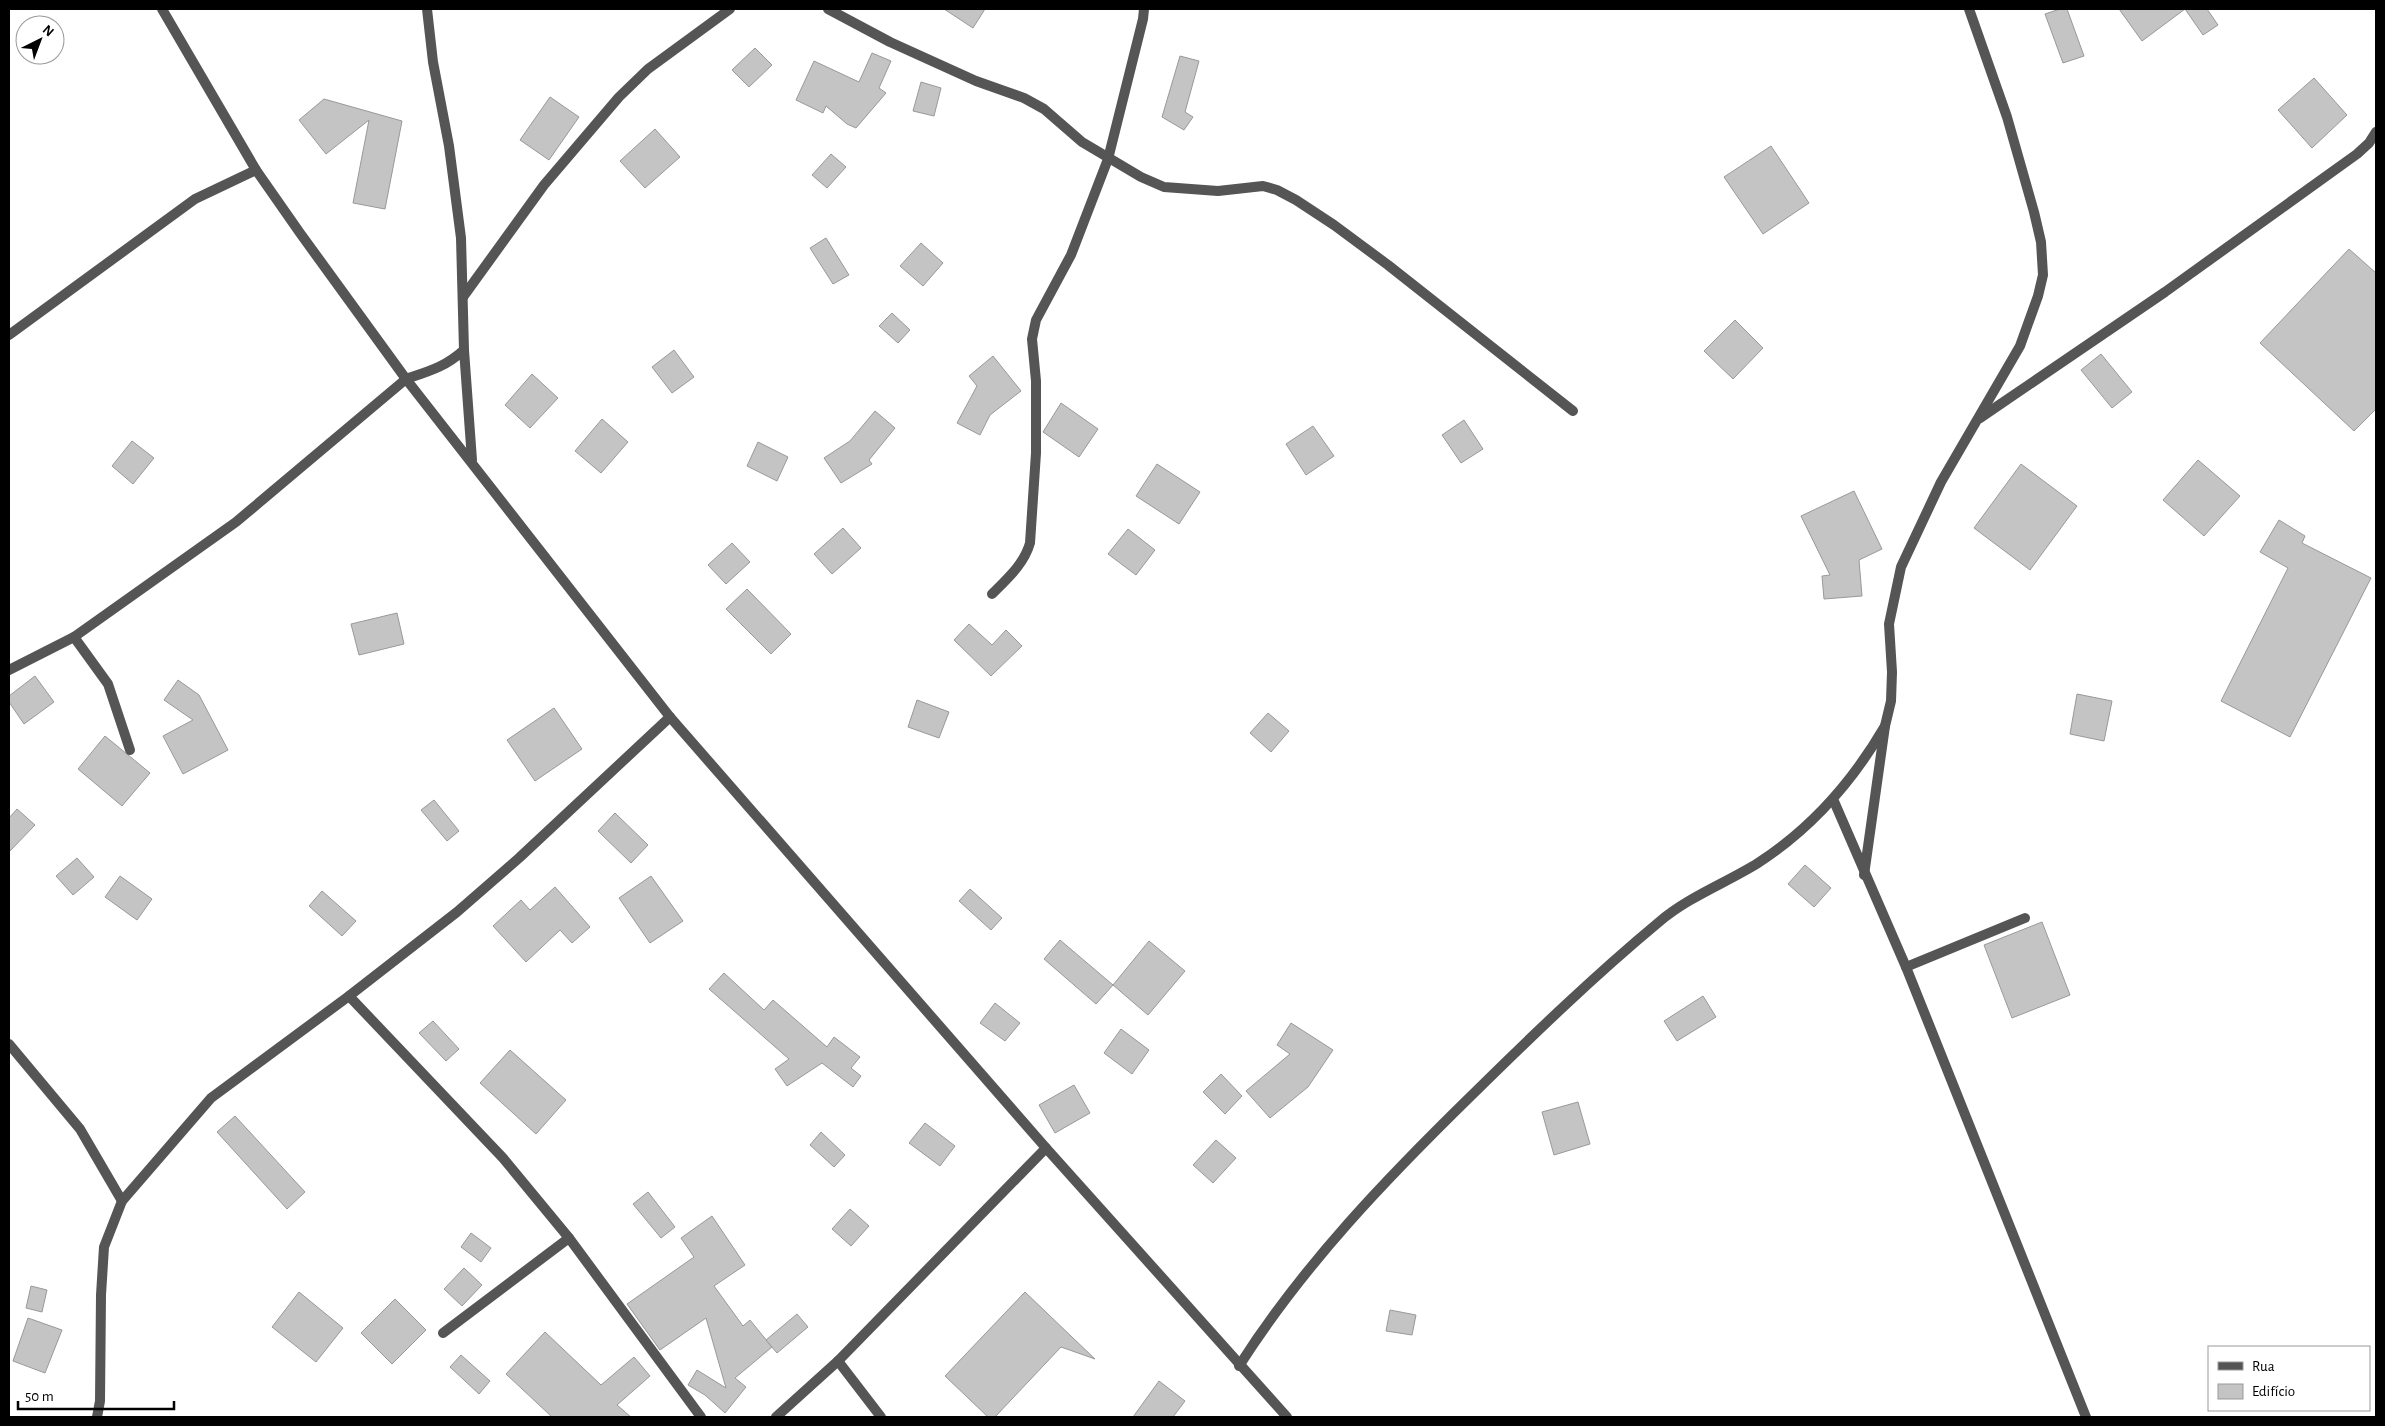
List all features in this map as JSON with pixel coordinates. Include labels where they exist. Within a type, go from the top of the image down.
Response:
[{"type":"street","points":[[162,9],[256,170],[406,379],[472,460],[670,717],[1283,1416]]},
{"type":"street","points":[[427,9],[433,62],[457,199],[461,238],[464,350],[472,460]]},
{"type":"street","points":[[463,298],[544,185],[619,97],[648,69],[730,9]]},
{"type":"street","points":[[828,9],[860,28],[976,81],[1024,98],[1044,109],[1082,142],[1108,159],[1164,187],[1218,191],[1263,186],[1277,190],[1296,200],[1380,260],[1573,411]]},
{"type":"street","points":[[992,594],[1018,567],[1027,554],[1030,543],[1036,453],[1032,339],[1036,320],[1071,255],[1108,159],[1144,9]]},
{"type":"street","points":[[1864,875],[1885,726],[1891,701],[1892,672],[1889,624],[1901,567],[1941,482],[2020,346],[2038,296],[2043,275],[2041,242],[2034,212],[2007,117],[1969,9]]},
{"type":"street","points":[[1978,420],[2165,292],[2373,145],[2376,132]]},
{"type":"street","points":[[9,335],[195,199],[256,170]]},
{"type":"street","points":[[9,670],[74,637],[236,522],[406,379],[449,363],[464,350]]},
{"type":"street","points":[[74,637],[108,684],[130,750]]},
{"type":"street","points":[[97,1417],[100,1401],[100,1295],[104,1247],[122,1201],[211,1098],[349,996],[457,912],[499,876],[670,717]]},
{"type":"street","points":[[1239,1366],[1295,1284],[1335,1237],[1421,1145],[1510,1058],[1663,919],[1765,858],[1813,821],[1867,756],[1885,726]]},
{"type":"street","points":[[1833,799],[1864,875],[1906,967],[2086,1417]]},
{"type":"street","points":[[1906,967],[2025,918]]},
{"type":"street","points":[[349,996],[503,1158],[570,1238],[701,1417]]},
{"type":"street","points":[[9,1044],[25,1066],[62,1104],[80,1129],[122,1201]]},
{"type":"street","points":[[776,1417],[838,1360],[1046,1148]]},
{"type":"street","points":[[443,1333],[570,1238]]},
{"type":"street","points":[[838,1360],[882,1417]]},
{"type":"building","points":[[944,9],[985,9],[973,28]]},
{"type":"building","points":[[2060,9],[2067,9],[2084,56],[2063,63],[2045,14]]},
{"type":"building","points":[[2119,9],[2185,9],[2142,41]]},
{"type":"building","points":[[2185,9],[2207,9],[2218,25],[2203,35]]},
{"type":"building","points":[[755,48],[772,65],[749,87],[732,70]]},
{"type":"building","points":[[872,53],[891,61],[879,88],[886,93],[856,128],[847,124],[826,106],[823,113],[796,100],[814,61],[859,82]]},
{"type":"building","points":[[1180,56],[1199,61],[1185,112],[1193,117],[1184,130],[1162,117]]},
{"type":"building","points":[[2314,78],[2347,115],[2312,148],[2278,110]]},
{"type":"building","points":[[921,82],[941,88],[934,116],[913,111]]},
{"type":"building","points":[[550,97],[579,117],[549,160],[520,140]]},
{"type":"building","points":[[324,99],[402,121],[385,209],[353,203],[369,120],[326,154],[299,120]]},
{"type":"building","points":[[655,129],[680,157],[645,188],[620,161]]},
{"type":"building","points":[[1771,146],[1809,203],[1763,234],[1724,177]]},
{"type":"building","points":[[831,154],[846,167],[827,188],[812,175]]},
{"type":"building","points":[[826,238],[849,275],[833,284],[810,248]]},
{"type":"building","points":[[921,243],[943,263],[923,286],[900,266]]},
{"type":"building","points":[[2349,249],[2376,273],[2376,409],[2354,431],[2260,343]]},
{"type":"building","points":[[892,313],[910,330],[898,343],[879,326]]},
{"type":"building","points":[[1735,320],[1763,348],[1733,379],[1704,351]]},
{"type":"building","points":[[674,350],[694,377],[672,393],[652,367]]},
{"type":"building","points":[[2101,354],[2132,392],[2112,408],[2081,370]]},
{"type":"building","points":[[993,356],[1021,391],[990,415],[980,435],[957,423],[977,386],[969,376]]},
{"type":"building","points":[[532,374],[558,398],[530,428],[505,405]]},
{"type":"building","points":[[1061,403],[1098,429],[1079,457],[1043,432]]},
{"type":"building","points":[[875,411],[895,428],[869,460],[872,464],[841,483],[824,458],[850,441]]},
{"type":"building","points":[[602,419],[628,442],[601,473],[575,451]]},
{"type":"building","points":[[1464,420],[1483,449],[1461,463],[1442,435]]},
{"type":"building","points":[[1313,426],[1334,456],[1306,475],[1286,444]]},
{"type":"building","points":[[132,441],[154,458],[133,484],[112,466]]},
{"type":"building","points":[[758,442],[788,457],[777,481],[747,466]]},
{"type":"building","points":[[2198,460],[2240,496],[2204,536],[2163,500]]},
{"type":"building","points":[[1157,464],[1200,492],[1179,524],[1136,496]]},
{"type":"building","points":[[2021,464],[2077,506],[2030,570],[1974,528]]},
{"type":"building","points":[[1854,491],[1882,549],[1859,560],[1862,596],[1824,599],[1822,576],[1830,575],[1801,516]]},
{"type":"building","points":[[2279,520],[2305,536],[2302,543],[2371,578],[2290,737],[2221,701],[2288,568],[2260,552]]},
{"type":"building","points":[[843,528],[861,548],[832,574],[814,554]]},
{"type":"building","points":[[1128,529],[1155,550],[1136,575],[1108,554]]},
{"type":"building","points":[[732,543],[750,562],[726,584],[708,565]]},
{"type":"building","points":[[747,589],[791,634],[771,654],[726,609]]},
{"type":"building","points":[[397,613],[404,644],[359,655],[351,624]]},
{"type":"building","points":[[969,624],[992,645],[1006,630],[1022,646],[991,676],[954,640]]},
{"type":"building","points":[[35,676],[54,702],[24,724],[9,702],[9,696]]},
{"type":"building","points":[[178,680],[199,695],[228,750],[183,774],[163,736],[193,720],[164,700]]},
{"type":"building","points":[[2077,694],[2112,701],[2104,741],[2070,734]]},
{"type":"building","points":[[917,700],[949,712],[939,738],[908,727]]},
{"type":"building","points":[[554,708],[582,749],[535,781],[507,740]]},
{"type":"building","points":[[1268,713],[1289,731],[1271,752],[1250,733]]},
{"type":"building","points":[[105,736],[150,773],[122,806],[78,769]]},
{"type":"building","points":[[434,800],[459,831],[447,841],[421,810]]},
{"type":"building","points":[[17,809],[35,825],[9,852],[9,818]]},
{"type":"building","points":[[615,813],[648,845],[631,863],[598,831]]},
{"type":"building","points":[[77,858],[94,877],[73,895],[56,876]]},
{"type":"building","points":[[1805,865],[1831,888],[1814,907],[1788,884]]},
{"type":"building","points":[[120,876],[152,899],[137,920],[105,897]]},
{"type":"building","points":[[651,876],[683,921],[650,943],[619,898]]},
{"type":"building","points":[[555,887],[590,927],[572,943],[560,930],[526,962],[493,926],[521,900],[530,910]]},
{"type":"building","points":[[970,889],[1002,918],[991,930],[959,901]]},
{"type":"building","points":[[322,891],[356,921],[342,936],[309,906]]},
{"type":"building","points":[[2042,922],[2070,995],[2012,1018],[1984,945]]},
{"type":"building","points":[[1060,940],[1113,985],[1096,1004],[1044,959]]},
{"type":"building","points":[[1149,941],[1185,971],[1148,1015],[1113,985]]},
{"type":"building","points":[[724,973],[764,1010],[773,1000],[827,1047],[834,1037],[860,1057],[851,1068],[861,1076],[853,1087],[822,1063],[787,1086],[775,1069],[789,1059],[709,989]]},
{"type":"building","points":[[1703,996],[1716,1017],[1677,1041],[1664,1021]]},
{"type":"building","points":[[995,1003],[1020,1023],[1005,1041],[980,1023]]},
{"type":"building","points":[[433,1021],[459,1049],[446,1061],[419,1033]]},
{"type":"building","points":[[1291,1023],[1333,1050],[1308,1087],[1270,1118],[1246,1091],[1290,1054],[1277,1045]]},
{"type":"building","points":[[1121,1029],[1149,1050],[1132,1074],[1104,1053]]},
{"type":"building","points":[[510,1050],[566,1100],[536,1134],[480,1083]]},
{"type":"building","points":[[1221,1074],[1242,1096],[1225,1114],[1203,1092]]},
{"type":"building","points":[[1074,1085],[1090,1113],[1055,1133],[1039,1105]]},
{"type":"building","points":[[1578,1102],[1590,1144],[1554,1155],[1542,1112]]},
{"type":"building","points":[[235,1116],[305,1192],[287,1209],[217,1132]]},
{"type":"building","points":[[925,1123],[955,1146],[940,1166],[909,1143]]},
{"type":"building","points":[[821,1132],[845,1155],[834,1167],[810,1145]]},
{"type":"building","points":[[1216,1140],[1236,1158],[1213,1183],[1193,1165]]},
{"type":"building","points":[[648,1192],[675,1227],[661,1238],[633,1204]]},
{"type":"building","points":[[850,1209],[869,1226],[851,1246],[832,1229]]},
{"type":"building","points":[[712,1216],[745,1265],[714,1286],[743,1326],[750,1320],[772,1347],[735,1378],[746,1387],[725,1413],[705,1395],[688,1385],[697,1370],[726,1388],[706,1318],[660,1350],[627,1304],[694,1257],[681,1238]]},
{"type":"building","points":[[471,1233],[491,1248],[481,1262],[461,1247]]},
{"type":"building","points":[[464,1268],[482,1285],[462,1306],[444,1289]]},
{"type":"building","points":[[31,1286],[47,1290],[42,1312],[26,1308]]},
{"type":"building","points":[[299,1292],[343,1328],[316,1362],[272,1327]]},
{"type":"building","points":[[1025,1292],[1095,1359],[1061,1347],[995,1417],[988,1417],[945,1376]]},
{"type":"building","points":[[395,1299],[426,1330],[392,1364],[361,1333]]},
{"type":"building","points":[[1390,1310],[1416,1315],[1412,1335],[1386,1331]]},
{"type":"building","points":[[797,1314],[808,1327],[777,1353],[766,1340]]},
{"type":"building","points":[[28,1318],[62,1330],[45,1373],[13,1361]]},
{"type":"building","points":[[545,1332],[601,1385],[634,1357],[650,1376],[617,1405],[631,1417],[552,1417],[506,1374]]},
{"type":"building","points":[[461,1355],[490,1381],[479,1394],[450,1367]]},
{"type":"building","points":[[1159,1381],[1185,1401],[1173,1417],[1133,1417]]}]
